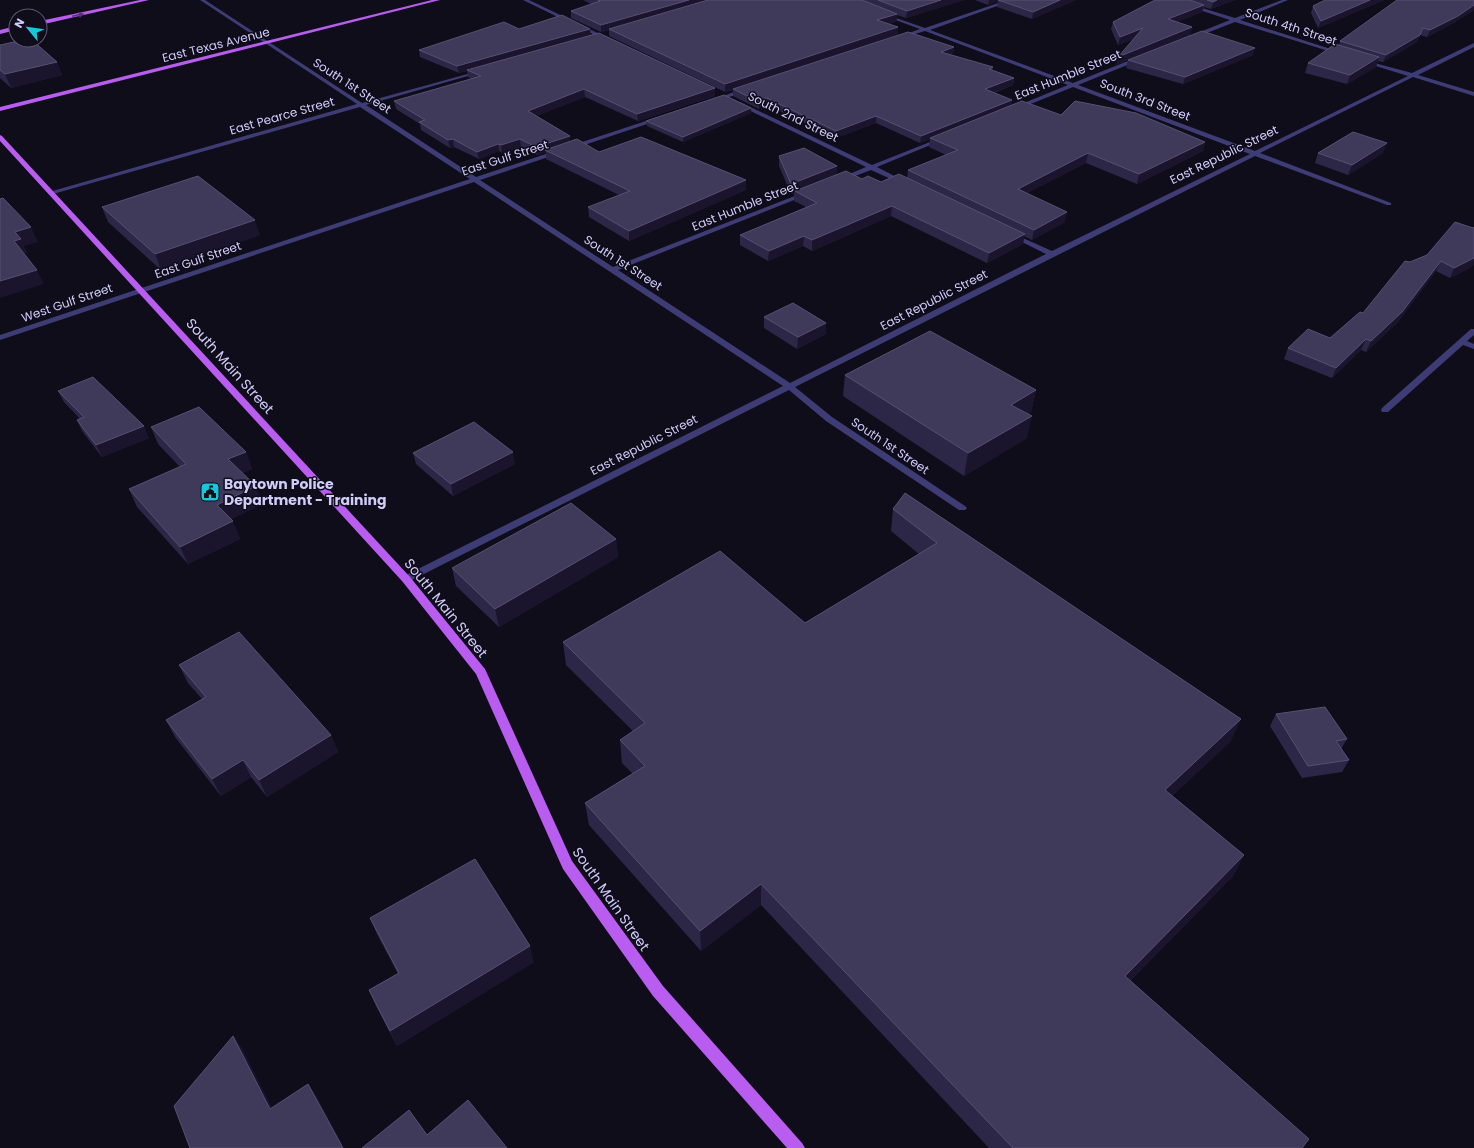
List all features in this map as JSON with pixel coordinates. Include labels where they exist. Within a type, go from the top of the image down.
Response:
[{"type":"main road","points":[[48,21],[147,0]]},
{"type":"main road","name":"East Texas Avenue","points":[[0,109],[438,0]]},
{"type":"main road","name":"South Main Street","points":[[0,136],[406,579],[481,672],[567,865],[658,991],[797,1148]]},
{"type":"street","name":"South 1st Street","points":[[202,0],[789,386],[829,419],[962,508]]},
{"type":"street","points":[[525,0],[615,43]]},
{"type":"street","points":[[896,39],[1012,0]]},
{"type":"street","name":"South 4th Street","points":[[1171,0],[1346,55]]},
{"type":"street","points":[[1184,40],[1286,0]]},
{"type":"street","name":"South 3rd Street","points":[[876,11],[1390,204]]},
{"type":"street","points":[[593,39],[608,34]]},
{"type":"street","name":"East Republic Street","points":[[406,579],[1254,153],[1474,45]]},
{"type":"street","name":"East Humble Street","points":[[1008,111],[1146,55]]},
{"type":"street","points":[[1361,59],[1474,94]]},
{"type":"street","name":"East Pearce Street","points":[[51,193],[488,69]]},
{"type":"street","points":[[710,101],[755,86]]},
{"type":"street","name":"South 2nd Street","points":[[718,93],[908,185]]},
{"type":"street","name":"East Gulf Street","points":[[142,290],[665,116]]},
{"type":"street","points":[[835,182],[951,135]]},
{"type":"street","name":"East Humble Street","points":[[613,270],[813,191]]},
{"type":"street","points":[[1009,233],[1052,254]]},
{"type":"street","name":"West Gulf Street","points":[[0,338],[142,290]]},
{"type":"street","points":[[1385,410],[1474,331]]},
{"type":"street","points":[[1461,342],[1474,347]]},
{"type":"building","points":[[598,0],[689,0],[601,25],[571,11],[600,1]]},
{"type":"building","points":[[708,0],[862,0],[897,14],[877,20],[898,27],[725,84],[609,29]]},
{"type":"building","points":[[878,0],[941,0],[907,11]]},
{"type":"building","points":[[998,0],[1060,0],[1033,12]]},
{"type":"building","points":[[1155,0],[1190,0],[1204,5],[1168,19],[1192,27],[1118,57],[1143,28],[1120,37],[1113,22]]},
{"type":"building","points":[[1325,0],[1370,0],[1321,21],[1313,6]]},
{"type":"building","points":[[1397,0],[1474,0],[1474,5],[1458,16],[1430,30],[1423,28],[1420,35],[1386,55],[1340,41]]},
{"type":"building","points":[[562,15],[590,29],[457,66],[419,50],[504,22],[519,29]]},
{"type":"building","points":[[1202,31],[1255,48],[1185,77],[1128,60]]},
{"type":"building","points":[[908,32],[954,47],[941,52],[993,67],[989,69],[1014,78],[985,89],[1012,100],[921,136],[876,116],[836,131],[767,98],[759,102],[733,89]]},
{"type":"building","points":[[599,33],[715,88],[637,114],[584,89],[528,111],[570,136],[536,147],[520,139],[501,145],[498,144],[477,152],[453,139],[448,140],[419,122],[425,120],[394,101],[481,76],[467,70]]},
{"type":"building","points":[[8,43],[8,48],[41,48],[57,62],[5,74],[0,70],[0,45]]},
{"type":"building","points":[[1335,44],[1379,57],[1350,75],[1308,63]]},
{"type":"building","points":[[724,95],[751,108],[683,137],[646,121]]},
{"type":"building","points":[[1022,101],[1061,115],[1075,101],[1136,113],[1205,142],[1139,174],[1088,153],[1018,189],[1067,212],[1034,230],[908,170],[958,150],[930,138]]},
{"type":"building","points":[[1353,132],[1387,143],[1352,165],[1318,153]]},
{"type":"building","points":[[641,137],[746,180],[629,231],[588,207],[630,191],[545,150],[577,139],[599,152]]},
{"type":"building","points":[[804,148],[837,166],[791,184],[779,156]]},
{"type":"building","points":[[846,171],[862,179],[868,176],[881,182],[899,174],[1025,234],[989,253],[892,206],[812,240],[804,236],[769,251],[740,235],[817,203],[795,191]]},
{"type":"building","points":[[198,176],[255,220],[155,254],[102,207]]},
{"type":"building","points":[[3,198],[31,227],[15,232],[21,239],[14,241],[37,270],[0,281],[0,199]]},
{"type":"building","points":[[1455,222],[1473,228],[1474,227],[1474,258],[1454,268],[1441,261],[1402,312],[1371,341],[1366,339],[1336,368],[1288,348],[1308,329],[1330,338],[1360,312],[1363,313],[1405,261],[1410,262],[1427,255]]},
{"type":"building","points":[[793,303],[826,323],[798,337],[764,317]]},
{"type":"building","points":[[930,331],[1036,390],[1011,405],[1032,416],[968,453],[845,375]]},
{"type":"building","points":[[93,377],[144,426],[96,445],[77,420],[84,417],[58,391]]},
{"type":"building","name":"Baytown Police Department - Training","points":[[199,407],[246,452],[228,459],[256,486],[217,505],[233,521],[180,547],[129,489],[186,464],[151,427]]},
{"type":"building","points":[[474,422],[513,452],[451,484],[413,453]]},
{"type":"building","points":[[905,493],[1241,719],[1165,790],[1244,855],[1125,976],[1309,1139],[1302,1148],[1013,1148],[761,884],[700,931],[585,803],[645,766],[620,740],[645,723],[563,642],[720,551],[805,623],[937,543],[893,509]]},
{"type":"building","points":[[571,503],[616,539],[495,609],[452,568]]},
{"type":"building","points":[[239,632],[331,735],[259,780],[243,760],[212,779],[166,720],[206,697],[179,665]]},
{"type":"building","points":[[1325,707],[1347,739],[1336,741],[1349,760],[1308,766],[1276,714]]},
{"type":"building","points":[[475,859],[530,946],[390,1031],[369,990],[399,973],[370,918]]},
{"type":"building","points":[[233,1036],[270,1109],[308,1084],[343,1148],[190,1148],[174,1106]]},
{"type":"building","points":[[468,1100],[507,1148],[362,1148],[409,1110],[427,1135]]},
{"type":"place","name":"Baytown Police Department - Training","points":[[210,492]]}]
